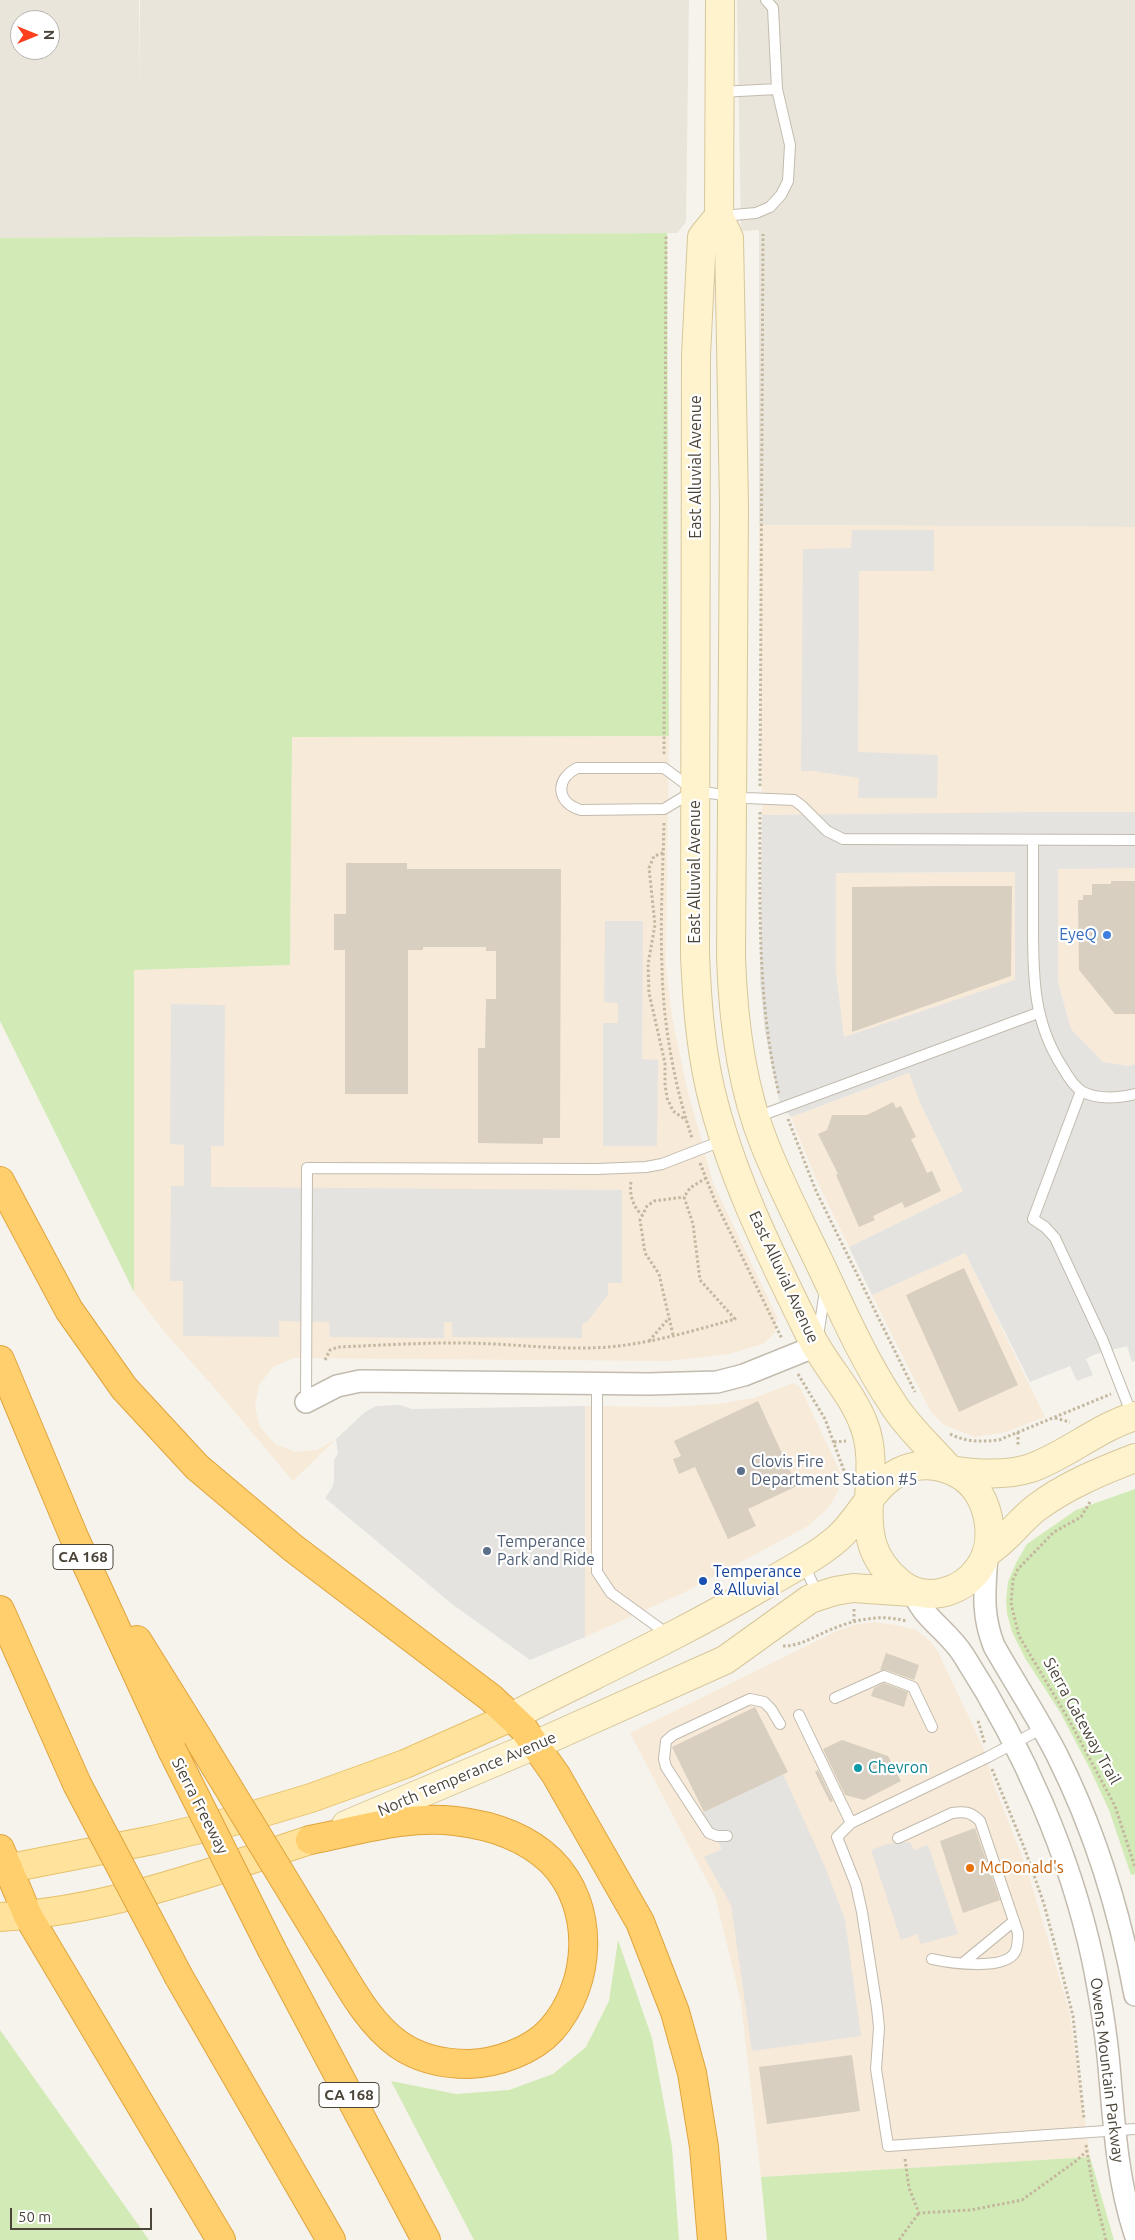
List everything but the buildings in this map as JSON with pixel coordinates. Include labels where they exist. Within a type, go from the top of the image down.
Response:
[{"type":"highway","points":[[0,1181],[69,1310],[124,1388],[197,1467],[293,1548],[478,1688],[511,1717],[535,1745],[558,1779],[640,1922],[675,2012],[692,2073],[697,2100],[704,2146],[712,2240]]},
{"type":"highway","name":"Sierra Freeway","points":[[0,1360],[74,1537],[172,1750],[272,1950],[426,2240]]},
{"type":"highway","points":[[74,1537],[372,2022],[415,2054],[436,2061],[463,2064],[496,2060],[516,2053],[534,2044],[551,2030],[575,1991],[581,1967],[584,1942],[576,1901],[562,1876],[551,1862],[538,1851],[507,1833],[478,1824],[453,1820],[392,1824],[310,1840]]},
{"type":"highway","points":[[0,1610],[77,1784],[179,1978],[331,2240]]},
{"type":"highway","points":[[2,1863],[28,1916],[222,2240]]},
{"type":"main road","name":"North Temperance Avenue","points":[[2,1863],[153,1840],[234,1821],[311,1798],[405,1764],[511,1717]]},
{"type":"main road","name":"North Temperance Avenue","points":[[0,1917],[28,1916],[108,1901],[186,1881],[310,1840]]},
{"type":"street","points":[[720,0],[719,216],[729,238],[734,434],[730,795],[732,992],[738,1041],[756,1117],[772,1161],[858,1343],[893,1404],[908,1424],[950,1470],[970,1482],[984,1504],[988,1525],[984,1594],[988,1631],[1043,1728],[1073,1790],[1104,1869],[1119,1920],[1135,1994]]},
{"type":"street","name":"East Alluvial Avenue","points":[[719,216],[702,237],[696,355],[695,955],[698,1018],[710,1089],[725,1140],[755,1217],[816,1346],[851,1400],[864,1425],[870,1451],[871,1497]]},
{"type":"street","points":[[306,1402],[337,1386],[360,1381],[649,1384],[731,1380],[816,1346]]},
{"type":"street","points":[[1134,1416],[1093,1434],[1030,1468],[985,1473],[950,1470],[925,1465],[908,1469],[892,1477],[880,1486],[871,1497],[870,1528],[876,1553],[881,1564],[889,1574],[912,1592],[938,1594],[956,1588],[980,1568],[987,1552],[999,1545],[1035,1509],[1079,1482],[1135,1458]]},
{"type":"street","name":"North Temperance Avenue","points":[[511,1717],[672,1636],[744,1597],[822,1551],[844,1532],[871,1497]]},
{"type":"street","name":"North Temperance Avenue","points":[[310,1840],[535,1745],[725,1660],[799,1605],[818,1596],[853,1588],[912,1592]]},
{"type":"street","name":"Owens Mountain Parkway","points":[[912,1592],[924,1611],[964,1654],[1014,1744],[1063,1859],[1092,1959],[1103,2014],[1108,2132],[1135,2234]]},
{"type":"lane","points":[[719,216],[756,213],[770,207],[781,196],[788,182],[790,145],[776,90],[773,8],[766,0]]},
{"type":"lane","points":[[719,92],[776,90]]},
{"type":"lane","points":[[695,791],[664,810],[581,810],[572,807],[566,802],[562,796],[561,788],[565,777],[577,768],[664,768],[695,791],[794,800],[827,831],[843,840],[1135,840]]},
{"type":"lane","points":[[1033,840],[1033,979],[1038,1013],[1055,1056],[1073,1084],[1081,1091],[1105,1098],[1117,1098],[1135,1094]]},
{"type":"lane","points":[[756,1117],[1038,1013]]},
{"type":"lane","points":[[1081,1091],[1033,1218],[1055,1238],[1103,1341],[1134,1416]]},
{"type":"lane","points":[[306,1402],[307,1168],[630,1168],[662,1164],[725,1140]]},
{"type":"lane","points":[[816,1346],[827,1279]]},
{"type":"lane","points":[[597,1383],[597,1572],[611,1593],[672,1636]]},
{"type":"lane","points":[[802,1562],[818,1596]]},
{"type":"lane","points":[[835,1698],[884,1676],[913,1687],[932,1726]]},
{"type":"lane","points":[[726,1836],[717,1836],[709,1833],[666,1767],[664,1759],[666,1741],[750,1699],[764,1702],[772,1709],[780,1724]]},
{"type":"lane","points":[[799,1715],[851,1823]]},
{"type":"lane","points":[[1043,1728],[988,1757],[851,1823],[837,1837],[856,1885],[862,1912],[877,2008],[879,2028],[876,2068],[888,2146],[1135,2129]]},
{"type":"lane","points":[[898,1838],[952,1813],[962,1811],[974,1815],[980,1821],[1018,1933],[1018,1943],[1011,1957],[985,1964],[932,1959]]},
{"type":"lane","points":[[962,1963],[1014,1921]]},
{"type":"path","points":[[664,768],[666,234]]},
{"type":"path","points":[[664,810],[662,968],[668,1035],[676,1082],[691,1136]]},
{"type":"path","points":[[663,853],[654,856],[649,868],[655,925],[648,964],[648,982],[665,1063],[664,1084],[667,1098],[673,1111],[686,1121]]},
{"type":"path","points":[[702,1167],[780,1336]]},
{"type":"path","points":[[630,1168],[632,1196],[637,1210],[642,1215]]},
{"type":"path","points":[[673,1335],[659,1274],[645,1253],[641,1236],[642,1215],[654,1201],[684,1197],[690,1188],[706,1178]]},
{"type":"path","points":[[325,1360],[330,1350],[338,1348],[426,1343],[494,1344],[581,1349],[649,1341],[735,1319],[700,1280],[693,1224],[684,1197]]},
{"type":"path","points":[[649,1341],[670,1318]]},
{"type":"path","points":[[901,1364],[916,1395]]},
{"type":"path","points":[[799,1375],[825,1419],[845,1470],[846,1480]]},
{"type":"path","points":[[943,1431],[960,1438],[979,1442],[999,1440],[1122,1390]]},
{"type":"path","name":"Sierra Gateway Trail","points":[[1081,1517],[1054,1532],[1018,1569],[1011,1603],[1019,1636],[1069,1720],[1115,1806],[1135,1868]]},
{"type":"path","points":[[794,1646],[838,1626],[864,1619],[880,1617],[909,1622]]},
{"type":"path","points":[[974,1714],[993,1776],[1024,1847],[1044,1904],[1073,2016],[1087,2151],[1093,2188],[1106,2240]]},
{"type":"path","points":[[918,2213],[971,2210],[1022,2200],[1087,2151],[1108,2132]]},
{"type":"path","points":[[903,2145],[909,2188],[918,2213]]},
{"type":"path","points":[[899,2240],[918,2213]]},
{"type":"shaded area","points":[[0,0],[139,0],[139,92],[140,0],[689,0],[686,222],[677,233],[0,238]]},
{"type":"shaded area","points":[[737,0],[1135,0],[1135,527],[759,525],[759,230],[741,231]]},
{"type":"shaded area","points":[[759,525],[1135,527],[1135,812],[762,815]]},
{"type":"shaded area","points":[[852,530],[934,530],[934,571],[859,571],[858,752],[938,755],[937,798],[858,798],[859,778],[801,771],[803,549],[851,548]]},
{"type":"shaded area","points":[[669,736],[666,965],[672,1017],[686,1084],[713,1183],[777,1317],[775,1333],[763,1344],[729,1354],[669,1361],[293,1358],[273,1367],[259,1385],[255,1406],[260,1427],[275,1444],[295,1452],[317,1450],[336,1439],[293,1481],[167,1335],[134,1292],[134,970],[290,965],[292,737]]},
{"type":"shaded area","points":[[1135,812],[1135,868],[1058,869],[1058,982],[1071,1029],[1103,1062],[1129,1066],[1135,1064],[1135,1361],[1132,1362],[1127,1346],[1093,1355],[1086,1359],[1093,1375],[1077,1381],[1070,1366],[1030,1382],[965,1253],[872,1295],[849,1247],[963,1191],[921,1105],[909,1073],[791,1117],[780,1105],[765,1031],[760,981],[762,815]],"holes":[[[1015,872],[1015,980],[844,1037],[836,973],[836,873]]]},
{"type":"shaded area","points":[[1058,868],[1135,868],[1135,1064],[1129,1066],[1103,1062],[1071,1029],[1058,982]]},
{"type":"shaded area","points":[[1015,872],[1016,980],[844,1037],[836,973],[835,873]]},
{"type":"shaded area","points":[[605,921],[643,921],[642,1059],[658,1060],[657,1146],[603,1146],[603,1023],[618,1023],[618,1003],[604,1002]]},
{"type":"shaded area","points":[[171,1004],[225,1005],[224,1146],[211,1146],[211,1187],[622,1190],[622,1283],[608,1283],[608,1294],[588,1321],[582,1324],[582,1338],[452,1337],[452,1322],[444,1322],[444,1338],[330,1337],[329,1322],[279,1321],[279,1337],[183,1336],[183,1281],[170,1281],[171,1186],[184,1186],[184,1145],[170,1144]]},
{"type":"shaded area","points":[[909,1073],[921,1105],[963,1191],[849,1247],[816,1179],[791,1117]]},
{"type":"shaded area","points":[[965,1253],[1045,1417],[1006,1432],[975,1437],[944,1425],[931,1412],[872,1295]]},
{"type":"shaded area","points":[[793,1383],[800,1387],[840,1472],[838,1491],[829,1507],[808,1526],[683,1593],[585,1637],[585,1406],[668,1407],[718,1404],[754,1398]]},
{"type":"shaded area","name":"Temperance Park and Ride","points":[[400,1405],[412,1409],[585,1406],[585,1637],[530,1660],[452,1604],[325,1498],[332,1488],[334,1481],[334,1460],[338,1454],[336,1439],[365,1412],[376,1406]]},
{"type":"shaded area","points":[[875,1622],[916,1630],[930,1641],[937,1650],[983,1747],[994,1785],[1027,1869],[1069,2010],[1090,2157],[761,2177],[741,2002],[715,1896],[630,1733],[837,1631],[857,1624]]},
{"type":"shaded area","points":[[783,1774],[826,1869],[845,1920],[861,2036],[752,2051],[731,1905],[704,1857],[722,1849],[702,1813]]},
{"type":"shaded area","points":[[910,1842],[914,1850],[928,1845],[958,1934],[921,1944],[917,1934],[901,1940],[871,1850],[887,1844]]},
{"type":"green space","points":[[667,233],[669,736],[292,737],[290,965],[134,970],[134,1292],[0,1021],[0,238]]},
{"type":"green space","points":[[1135,1489],[1135,1874],[1131,1875],[1109,1810],[1090,1769],[1060,1712],[1025,1658],[1012,1632],[1006,1600],[1008,1582],[1027,1544],[1076,1510]]},
{"type":"green space","points":[[618,1940],[652,2038],[672,2147],[679,2240],[474,2240],[391,2081],[456,2094],[509,2090],[553,2074],[586,2047],[609,2001]]},
{"type":"green space","points":[[0,2030],[149,2240],[0,2240]]},
{"type":"green space","points":[[1090,2157],[1114,2240],[767,2240],[761,2177]]},
{"type":"place","name":"EyeQ","points":[[1107,935]]},
{"type":"place","name":"Clovis Fire Department Station #5","points":[[741,1471]]},
{"type":"place","name":"Temperance Park and Ride","points":[[487,1551]]},
{"type":"place","name":"Temperance & Alluvial","points":[[703,1581]]},
{"type":"place","name":"Chevron","points":[[858,1768]]},
{"type":"place","name":"McDonald's","points":[[970,1868]]}]
